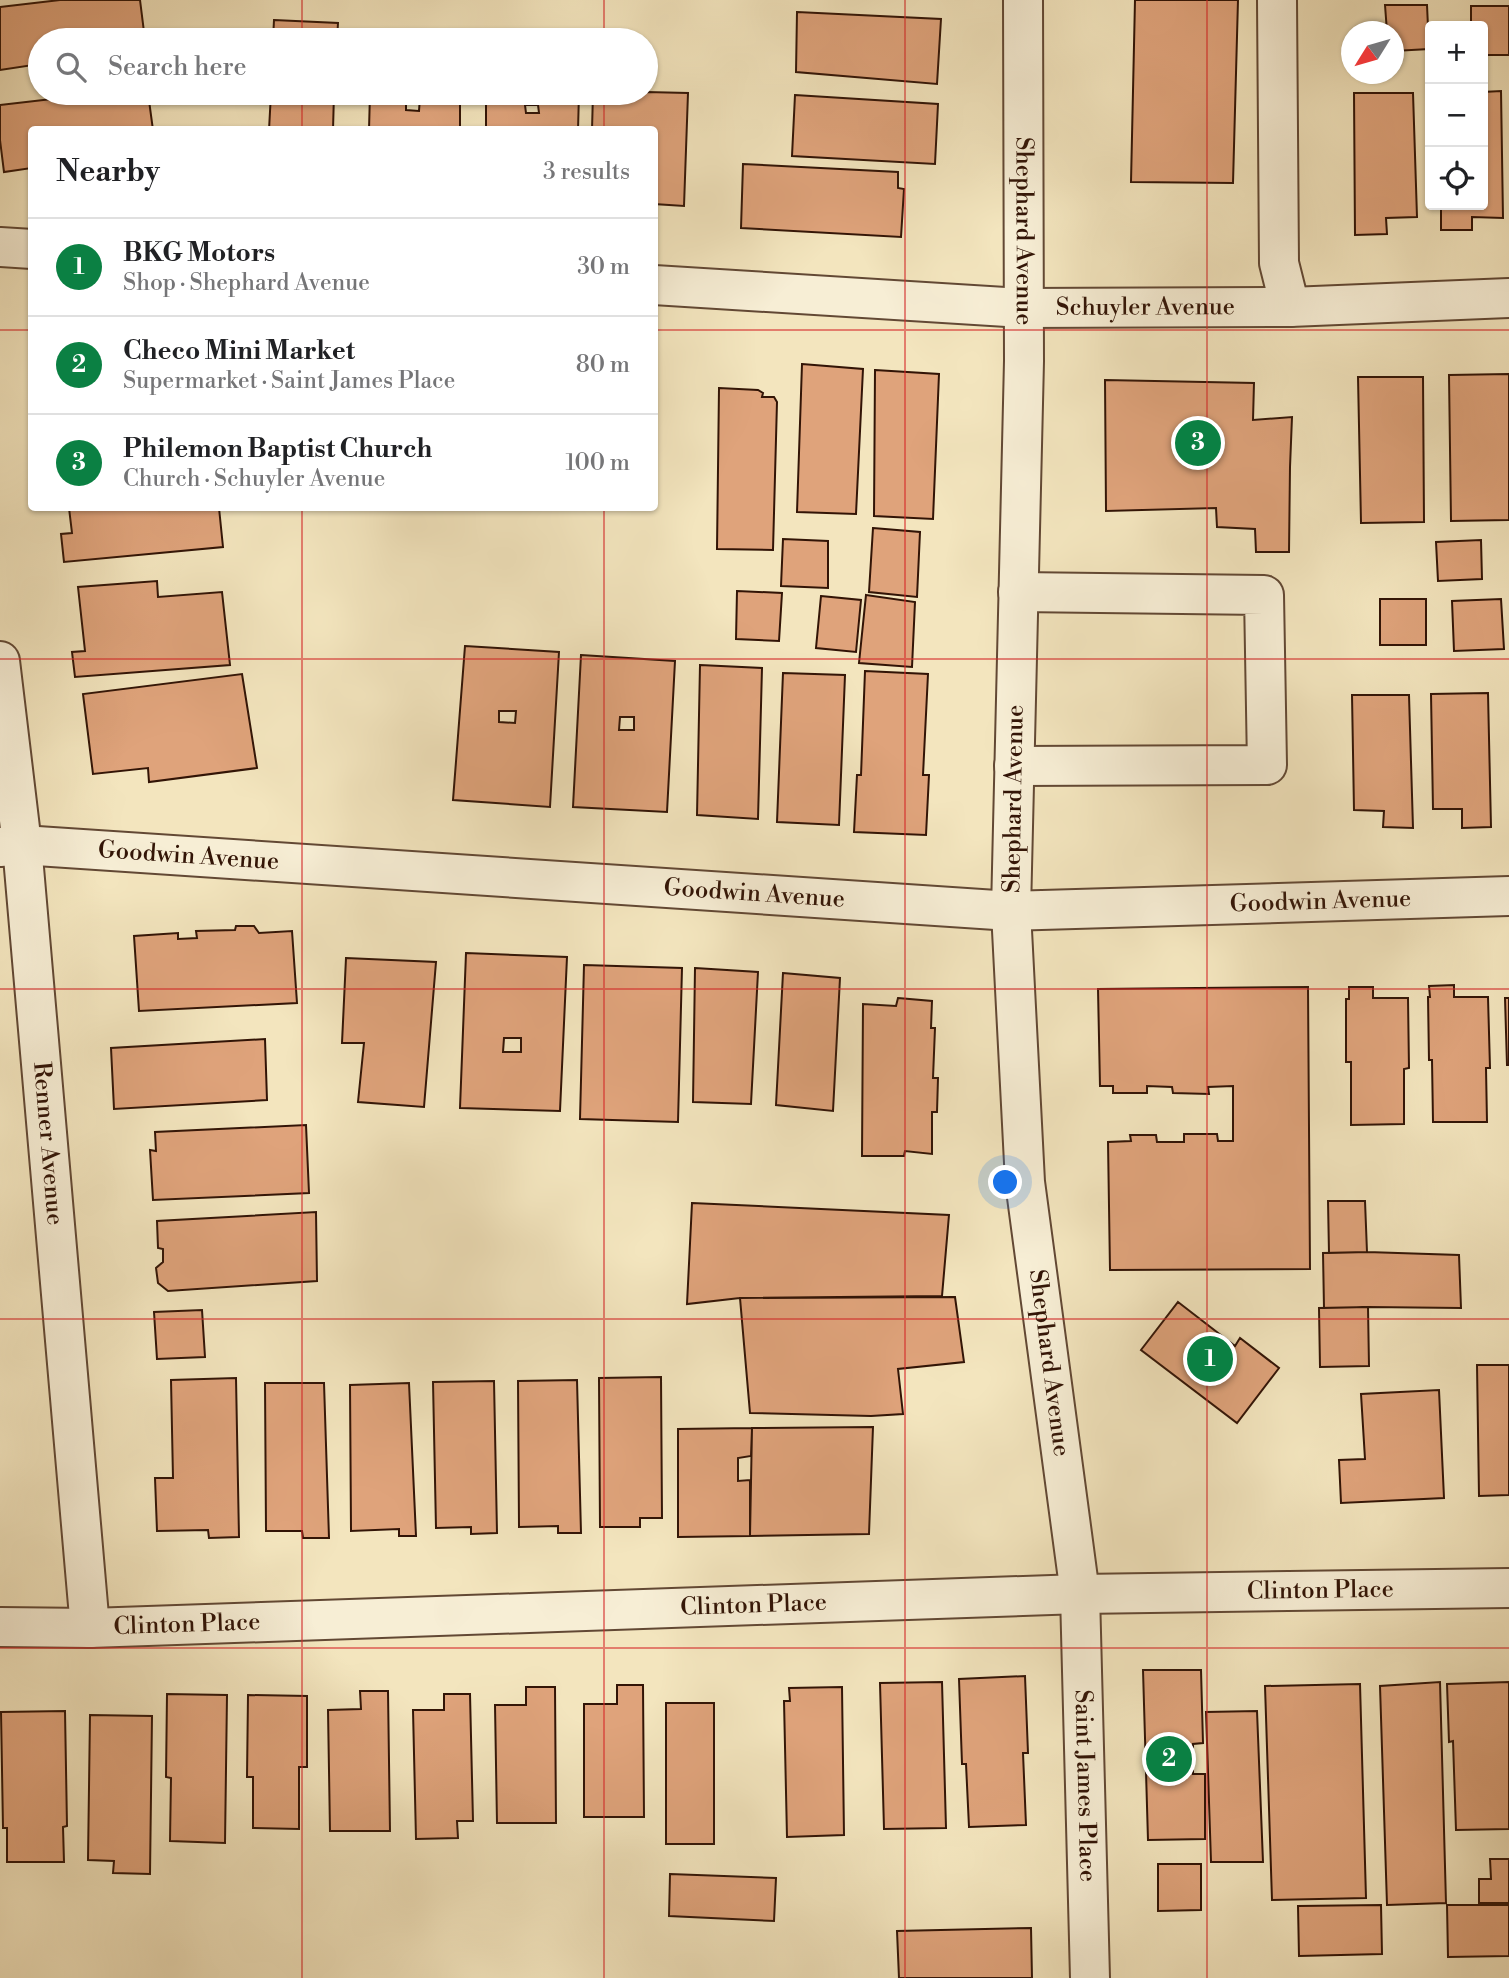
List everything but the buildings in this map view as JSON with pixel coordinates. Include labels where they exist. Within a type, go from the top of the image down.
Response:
[{"type":"street","name":"Shephard Avenue","points":[[1023,0],[1023,307],[1012,911],[1025,1182],[1080,1594]]},
{"type":"street","points":[[1277,0],[1279,262],[1290,307]]},
{"type":"street","points":[[0,247],[28,249]]},
{"type":"street","name":"Schuyler Avenue","points":[[658,285],[1023,307],[1290,307],[1509,298]]},
{"type":"street","points":[[1014,766],[1267,765],[1264,595],[1018,592]]},
{"type":"street","name":"Renner Avenue","points":[[0,660],[11,846],[90,1628]]},
{"type":"street","name":"Goodwin Avenue","points":[[11,846],[1012,911],[1509,896]]},
{"type":"street","name":"Clinton Place","points":[[0,1627],[90,1628],[1080,1594],[1509,1588]]},
{"type":"street","name":"Saint James Place","points":[[1080,1594],[1090,1978]]},
{"type":"place","name":"Philemon Baptist Church","points":[[1198,443]]},
{"type":"place","name":"BKG Motors","points":[[1210,1359]]},
{"type":"place","name":"Checo Mini Market","points":[[1169,1759]]}]
